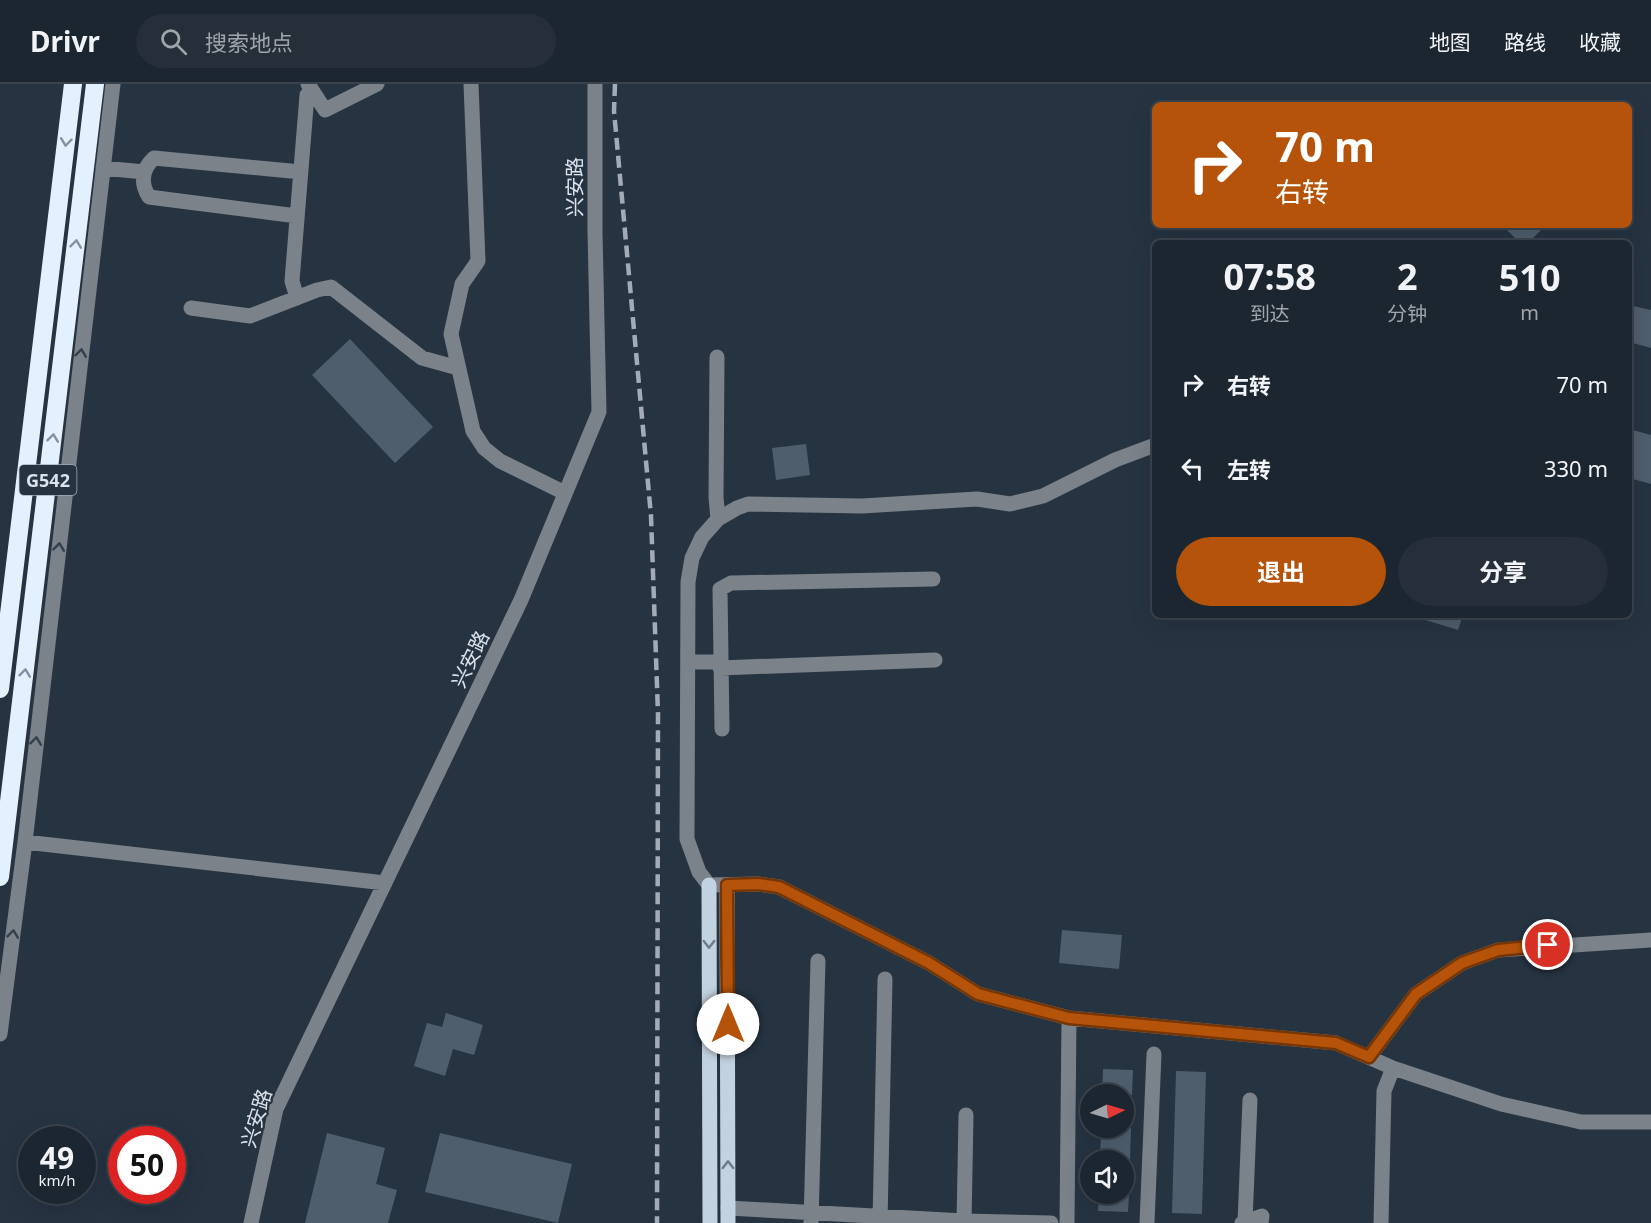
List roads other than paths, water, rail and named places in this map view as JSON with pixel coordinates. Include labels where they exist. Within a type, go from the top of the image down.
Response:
[{"type":"highway","name":"G542","points":[[0,689],[73,84]]},
{"type":"highway","name":"G542","points":[[0,877],[95,84]]},
{"type":"main road","points":[[709,885],[710,1223]]},
{"type":"main road","points":[[727,885],[728,1216]]},
{"type":"street","points":[[0,1034],[113,84]]},
{"type":"street","points":[[308,89],[325,110],[376,84]]},
{"type":"street","points":[[471,84],[478,261],[462,284],[451,334],[469,421],[484,448],[500,461],[565,493]]},
{"type":"street","name":"兴安路","points":[[251,1223],[276,1109],[521,600],[598,412],[595,84]]},
{"type":"street","points":[[297,298],[292,281],[308,89]]},
{"type":"street","points":[[297,216],[149,197],[143,184],[144,172],[154,158],[301,172]]},
{"type":"street","points":[[103,168],[144,172]]},
{"type":"street","points":[[191,308],[250,316],[331,287],[422,358],[458,368]]},
{"type":"street","points":[[717,357],[716,498],[718,519]]},
{"type":"street","points":[[1152,446],[1116,460],[1043,496],[1010,504],[977,499],[862,506],[748,504],[718,519],[696,547],[689,570],[687,839],[699,872],[709,885],[758,884],[779,887],[929,963],[978,994],[1069,1018],[1336,1043],[1393,1068],[1501,1104],[1581,1122],[1651,1122]]},
{"type":"street","points":[[722,729],[720,589],[731,583],[933,579]]},
{"type":"street","points":[[688,662],[720,665],[935,660]]},
{"type":"street","points":[[24,842],[385,883]]},
{"type":"street","points":[[1369,1057],[1416,994],[1462,963],[1498,950],[1651,940]]},
{"type":"street","points":[[811,1218],[818,961]]},
{"type":"street","points":[[880,1220],[885,979]]},
{"type":"street","points":[[1067,1223],[1069,1018]]},
{"type":"street","points":[[1147,1223],[1154,1054]]},
{"type":"street","points":[[1381,1223],[1384,1091],[1393,1068]]},
{"type":"street","points":[[1250,1100],[1243,1222],[1262,1216],[1261,1223]]},
{"type":"street","points":[[964,1222],[966,1114]]},
{"type":"street","points":[[728,1216],[1051,1223]]},
{"type":"railway","points":[[615,84],[614,111],[651,516],[658,714],[657,1223]]}]
